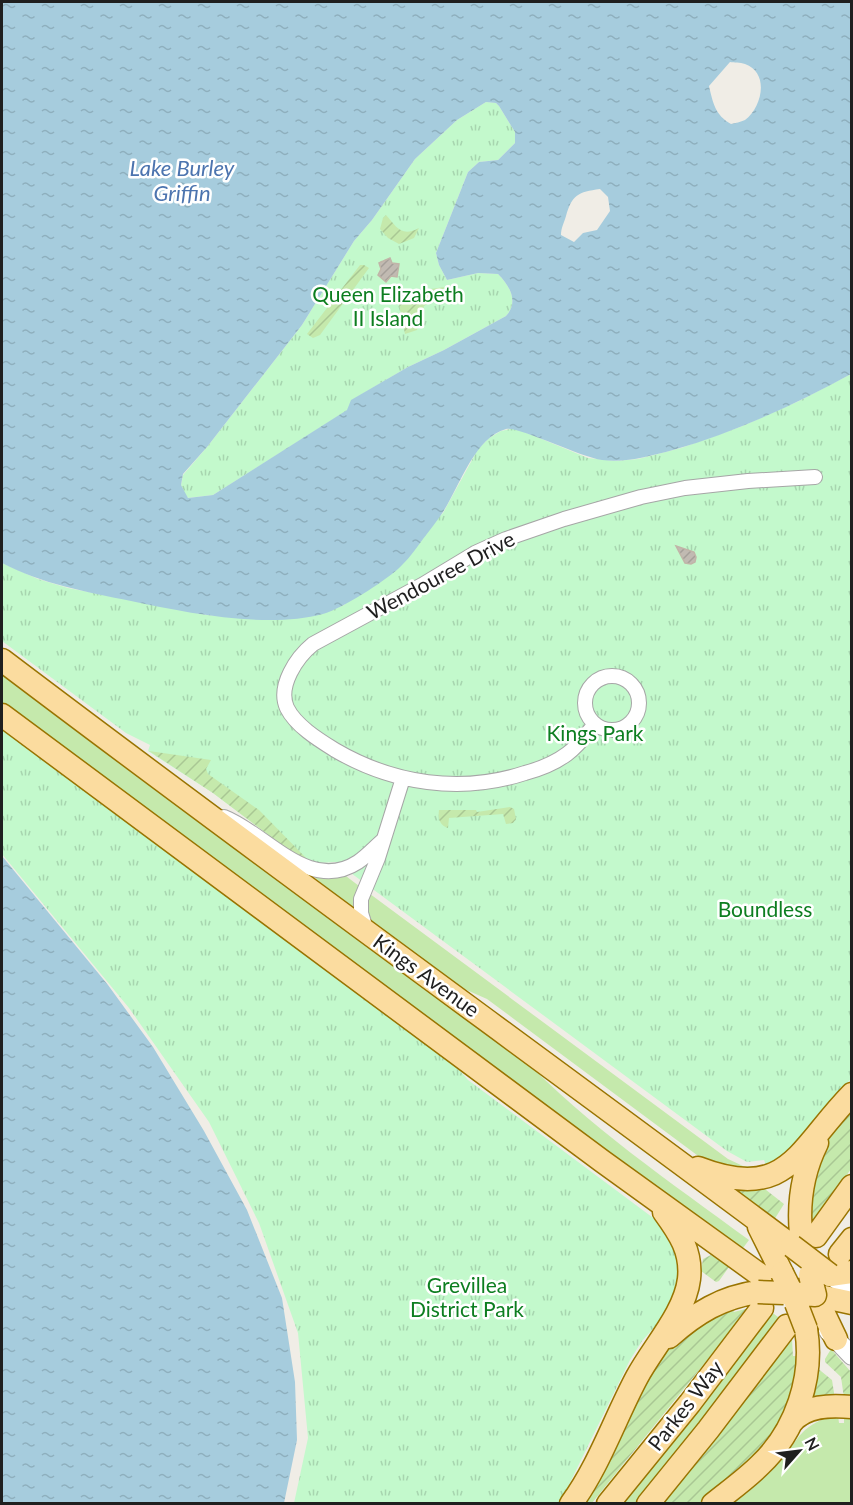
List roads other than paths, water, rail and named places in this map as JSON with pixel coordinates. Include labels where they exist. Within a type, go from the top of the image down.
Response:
[{"type":"main road","name":"Kings Avenue","points":[[2,660],[198,808],[756,1220],[809,1282]]},
{"type":"main road","name":"Kings Avenue","points":[[2,715],[738,1260],[809,1282]]},
{"type":"main road","points":[[677,1160],[730,1179],[761,1178],[779,1172],[791,1164],[852,1094]]},
{"type":"main road","points":[[792,1423],[806,1378],[808,1348],[809,1282],[800,1202],[805,1174],[815,1146],[832,1115]]},
{"type":"main road","name":"Parkes Way","points":[[648,1503],[708,1430],[809,1282],[852,1186]]},
{"type":"main road","points":[[571,1503],[582,1487],[651,1354],[683,1301],[688,1285],[687,1249],[680,1235],[652,1197]]},
{"type":"main road","points":[[651,1354],[696,1314],[730,1298],[809,1282]]},
{"type":"main road","points":[[809,1282],[836,1339]]},
{"type":"main road","name":"Parkes Way","points":[[608,1503],[690,1403],[809,1282]]},
{"type":"main road","points":[[713,1503],[761,1464],[800,1414],[812,1409],[852,1407]]},
{"type":"street","name":"Wendouree Drive","points":[[595,724],[578,745],[562,758],[541,768],[514,777],[483,783],[434,783],[403,778],[373,769],[342,754],[312,734],[288,710],[285,694],[289,678],[298,660],[313,644],[422,585],[475,553],[512,537],[641,496],[685,488],[815,477]]},
{"type":"street","points":[[610,675],[623,677],[635,689],[639,702],[638,710],[631,722],[616,730],[603,729],[595,724],[589,718],[585,706],[585,697],[591,685],[601,677],[610,675]]},
{"type":"street","points":[[368,934],[361,913],[360,901],[378,858],[403,778]]},
{"type":"street","points":[[198,808],[240,824],[297,864],[317,871],[336,871],[350,866],[362,859],[382,840]]},
{"type":"street","points":[[836,1339],[852,1356]]},
{"type":"water","name":"Lake Burley Griffin","points":[[2,2],[851,2],[851,374],[742,426],[696,443],[638,458],[620,461],[602,460],[513,429],[506,429],[495,434],[477,452],[443,512],[405,562],[391,575],[362,594],[323,614],[277,620],[227,618],[153,606],[65,587],[33,577],[2,563]],"holes":[[[730,62],[743,63],[753,68],[758,75],[761,90],[756,107],[751,114],[745,120],[731,124],[718,113],[709,86]],[[486,102],[496,103],[515,132],[515,143],[498,160],[479,162],[468,172],[436,253],[439,265],[447,280],[478,273],[498,274],[511,294],[510,311],[506,316],[408,367],[351,400],[347,410],[213,495],[188,498],[181,485],[183,474],[207,447],[302,325],[354,241],[372,220],[415,159],[457,120]],[[600,189],[608,197],[610,211],[597,230],[583,233],[574,242],[561,235],[568,209],[577,196]]]},
{"type":"water","points":[[2,856],[108,985],[153,1047],[204,1131],[247,1210],[282,1298],[295,1382],[297,1440],[284,1503],[2,1503]]},
{"type":"park label","name":"Queen Elizabeth II Island","points":[[388,307]]},
{"type":"park label","name":"Kings Park","points":[[595,734]]},
{"type":"park label","name":"Boundless","points":[[765,910]]},
{"type":"park label","name":"Grevillea District Park","points":[[467,1298]]}]
